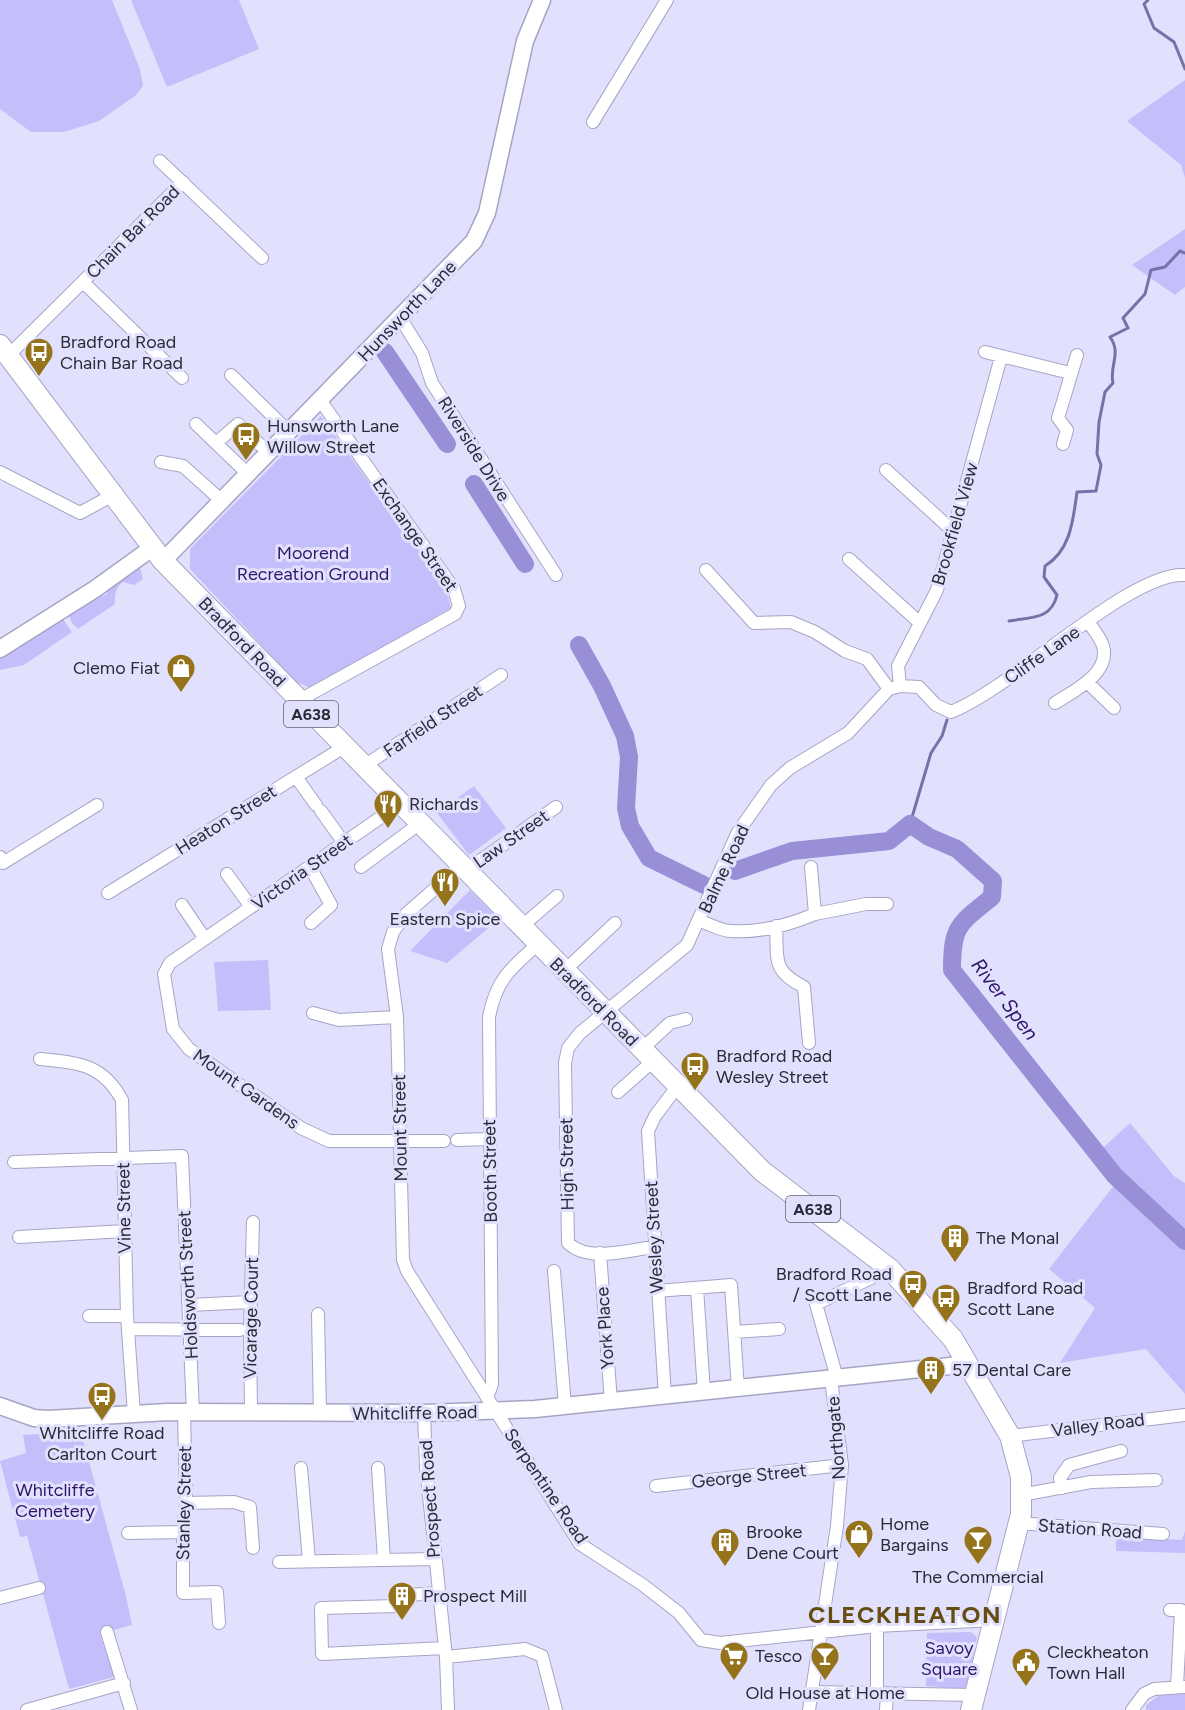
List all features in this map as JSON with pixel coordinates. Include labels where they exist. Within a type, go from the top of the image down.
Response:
[{"type":"main road","name":"Hunsworth Lane","points":[[0,649],[95,589],[158,554],[222,501],[288,430],[401,319],[474,241],[483,222],[506,134],[512,90],[525,41],[542,0]]},
{"type":"main road","name":"Bradford Road","points":[[4,351],[158,554],[298,701],[464,867],[563,972],[605,1011],[762,1171],[890,1269],[953,1339],[1010,1436],[1021,1477],[1018,1523],[972,1703]]},
{"type":"main road","name":"Whitcliffe Road","points":[[0,1406],[34,1418],[48,1419],[189,1412],[424,1413],[492,1405],[565,1406],[611,1402],[969,1364]]},
{"type":"street","points":[[593,122],[667,0]]},
{"type":"street","name":"Chain Bar Road","points":[[160,161],[262,258]]},
{"type":"street","name":"Chain Bar Road","points":[[4,351],[83,282],[183,182]]},
{"type":"street","name":"Chain Bar Road","points":[[83,282],[182,378]]},
{"type":"street","name":"Riverside Drive","points":[[401,319],[422,353],[432,383],[556,575]]},
{"type":"street","points":[[985,352],[1071,373]]},
{"type":"street","points":[[1063,444],[1067,430],[1058,418],[1077,355]]},
{"type":"street","name":"Brookfield View","points":[[895,688],[898,666],[937,590],[1001,357]]},
{"type":"street","points":[[231,375],[288,430]]},
{"type":"street","name":"Exchange Street","points":[[298,701],[455,614],[459,606],[454,589],[320,400]]},
{"type":"street","points":[[196,424],[248,474]]},
{"type":"street","points":[[216,443],[238,424],[268,452]]},
{"type":"street","points":[[161,462],[183,466],[222,501]]},
{"type":"street","points":[[886,470],[953,531]]},
{"type":"street","points":[[0,472],[80,513],[113,495]]},
{"type":"street","points":[[849,559],[920,623]]},
{"type":"street","points":[[706,570],[754,623],[791,622],[815,632],[845,651],[867,659],[895,688]]},
{"type":"street","name":"Cliffe Lane","points":[[895,688],[919,687],[936,705],[951,712],[991,691],[1153,580],[1167,575],[1185,575]]},
{"type":"street","points":[[1055,703],[1087,682],[1096,673],[1105,656],[1103,644],[1089,622]]},
{"type":"street","name":"Farfield Street","points":[[364,766],[501,675]]},
{"type":"street","points":[[1087,682],[1114,708]]},
{"type":"street","name":"Balme Road","points":[[605,1011],[687,945],[700,921],[738,832],[771,784],[790,768],[848,733],[895,688]]},
{"type":"street","name":"Heaton Street","points":[[108,893],[344,747]]},
{"type":"street","points":[[296,777],[344,843]]},
{"type":"street","name":"Victoria Street","points":[[205,939],[400,804]]},
{"type":"street","points":[[1,862],[97,805]]},
{"type":"street","name":"Law Street","points":[[464,867],[556,807]]},
{"type":"street","points":[[361,867],[419,824]]},
{"type":"street","points":[[310,867],[331,905],[311,923]]},
{"type":"street","name":"Mount Street","points":[[464,867],[406,914],[393,932],[388,949],[397,1017],[403,1260],[406,1271],[492,1405]]},
{"type":"street","points":[[811,867],[815,914]]},
{"type":"street","points":[[227,874],[251,907]]},
{"type":"street","points":[[521,927],[557,896]]},
{"type":"street","points":[[700,921],[729,931],[777,926],[815,914],[866,903],[886,903]]},
{"type":"street","points":[[182,905],[205,939]]},
{"type":"street","points":[[563,972],[615,923]]},
{"type":"street","points":[[777,926],[779,969],[787,978],[804,987],[809,1043]]},
{"type":"street","name":"Mount Gardens","points":[[205,939],[170,963],[164,975],[173,1029],[189,1049],[301,1128],[329,1141],[489,1139]]},
{"type":"street","name":"Booth Street","points":[[492,1405],[489,1017],[493,996],[505,974],[537,945]]},
{"type":"street","name":"High Street","points":[[605,1011],[580,1033],[568,1048],[565,1063],[568,1243],[581,1252],[600,1253],[654,1246]]},
{"type":"street","points":[[314,1012],[339,1020],[397,1017]]},
{"type":"street","points":[[618,1092],[670,1023],[686,1018]]},
{"type":"street","name":"Vine Street","points":[[40,1059],[86,1064],[115,1087],[122,1100],[128,1323],[134,1414]]},
{"type":"street","name":"Wesley Street","points":[[664,1396],[648,1131],[655,1116],[677,1086]]},
{"type":"street","name":"Holdsworth Street","points":[[123,1158],[182,1156],[190,1330],[189,1412]]},
{"type":"street","points":[[14,1162],[123,1158]]},
{"type":"street","name":"Vicarage Court","points":[[251,1413],[250,1302],[253,1222]]},
{"type":"street","points":[[19,1237],[125,1231]]},
{"type":"street","name":"York Place","points":[[600,1253],[611,1402]]},
{"type":"street","name":"Northgate","points":[[809,1710],[837,1526],[842,1465],[834,1378],[816,1304],[890,1269]]},
{"type":"street","points":[[554,1271],[565,1406]]},
{"type":"street","points":[[657,1291],[731,1285],[738,1389]]},
{"type":"street","points":[[697,1288],[704,1392]]},
{"type":"street","points":[[189,1305],[250,1302]]},
{"type":"street","points":[[318,1314],[320,1414]]},
{"type":"street","points":[[89,1316],[190,1330],[240,1330]]},
{"type":"street","points":[[734,1332],[779,1329]]},
{"type":"street","name":"Serpentine Road","points":[[492,1405],[580,1544],[643,1585],[679,1613],[701,1640],[729,1642],[820,1631]]},
{"type":"street","name":"Stanley Street","points":[[189,1412],[183,1532],[183,1593],[217,1592],[219,1623]]},
{"type":"street","name":"Prospect Road","points":[[424,1413],[448,1710]]},
{"type":"street","name":"Valley Road","points":[[1010,1436],[1185,1415]]},
{"type":"street","points":[[1062,1488],[1060,1478],[1066,1467],[1121,1451]]},
{"type":"street","name":"George Street","points":[[656,1486],[842,1465]]},
{"type":"street","points":[[301,1468],[309,1561]]},
{"type":"street","points":[[378,1468],[384,1560]]},
{"type":"street","points":[[1021,1495],[1091,1482],[1156,1480]]},
{"type":"street","points":[[186,1503],[234,1502],[250,1507],[253,1548]]},
{"type":"street","name":"Station Road","points":[[1018,1523],[1163,1534]]},
{"type":"street","points":[[129,1533],[183,1532]]},
{"type":"street","points":[[279,1562],[434,1559]]},
{"type":"street","points":[[0,1598],[39,1588]]},
{"type":"street","points":[[438,1593],[408,1595],[397,1606],[321,1608],[322,1654],[525,1649],[542,1656],[556,1710]]},
{"type":"street","points":[[1132,1710],[1144,1694],[1154,1689],[1181,1687],[1181,1610],[1170,1610]]},
{"type":"street","points":[[820,1631],[994,1620]]},
{"type":"street","points":[[877,1626],[882,1694],[886,1710]]},
{"type":"street","points":[[108,1632],[131,1710]]},
{"type":"street","points":[[27,1710],[124,1683]]},
{"type":"street","points":[[813,1692],[882,1694],[972,1703]]},
{"type":"green space","points":[[0,0],[112,0],[140,69],[143,86],[135,96],[99,121],[64,132],[31,132],[0,109]]},
{"type":"green space","points":[[131,0],[239,0],[259,49],[167,87]]},
{"type":"green space","points":[[1185,80],[1185,178],[1181,165],[1127,121]]},
{"type":"green space","points":[[1185,229],[1185,287],[1175,295],[1132,265]]},
{"type":"green space","name":"Moorend Recreation Ground","points":[[321,416],[446,589],[451,608],[311,688],[296,682],[190,569],[190,549]]},
{"type":"green space","points":[[139,565],[143,579],[134,585],[123,582],[116,592],[115,604],[78,629],[72,623],[69,616],[82,604],[107,594],[106,588],[116,581],[117,584],[123,581],[123,572]]},
{"type":"green space","points":[[63,619],[72,632],[24,665],[0,670],[0,656]]},
{"type":"green space","points":[[474,786],[506,828],[469,855],[437,813]]},
{"type":"green space","points":[[470,890],[499,919],[447,963],[410,951]]},
{"type":"green space","points":[[268,960],[271,1010],[218,1011],[214,962]]},
{"type":"green space","points":[[1130,1123],[1174,1176],[1185,1183],[1185,1394],[1146,1349],[1060,1363],[1095,1308],[1049,1269],[1115,1184],[1093,1157]]},
{"type":"green space","name":"Whitcliffe Cemetery","points":[[79,1425],[132,1625],[100,1634],[114,1677],[69,1689],[27,1536],[20,1537],[0,1461],[26,1453],[23,1435],[39,1434],[44,1428]]},
{"type":"green space","points":[[1185,1531],[1185,1553],[1116,1551],[1116,1535],[1182,1540]]},
{"type":"green space","name":"Savoy Square","points":[[971,1632],[977,1637],[966,1689],[926,1686],[927,1633]]},
{"type":"green space","points":[[1161,1694],[1185,1694],[1185,1710],[1146,1710],[1146,1705]]},
{"type":"waterway","points":[[1148,0],[1144,4],[1154,28],[1174,42],[1185,69]]},
{"type":"waterway","points":[[1009,621],[1039,616],[1050,609],[1054,603],[1057,595],[1044,577],[1045,566],[1060,552],[1069,534],[1077,492],[1096,491],[1101,465],[1097,454],[1099,422],[1105,392],[1113,383],[1115,349],[1110,337],[1128,328],[1123,318],[1145,294],[1151,270],[1165,267],[1180,251],[1185,253]]},
{"type":"waterway","name":"River Spen","points":[[385,352],[447,444]]},
{"type":"waterway","name":"River Spen","points":[[474,484],[525,564]]},
{"type":"waterway","name":"River Spen","points":[[579,645],[602,686],[625,736],[629,757],[626,808],[630,826],[649,858],[704,885]]},
{"type":"waterway","points":[[910,824],[931,753],[942,736],[947,720]]},
{"type":"waterway","name":"River Spen","points":[[735,871],[792,851],[889,841],[910,824],[929,837],[957,849],[993,881],[992,897],[965,920],[956,934],[952,970],[1115,1176],[1185,1241]]},
{"type":"place","name":"Bradford Road Chain Bar Road","points":[[39,378]]},
{"type":"place","name":"Hunsworth Lane Willow Street","points":[[246,462]]},
{"type":"place","name":"Clemo Fiat","points":[[181,694]]},
{"type":"place","name":"Richards","points":[[388,830]]},
{"type":"place","name":"Eastern Spice","points":[[445,908]]},
{"type":"place","name":"Bradford Road Wesley Street","points":[[695,1092]]},
{"type":"place","name":"The Monal","points":[[955,1264]]},
{"type":"place","name":"Bradford Road / Scott Lane","points":[[913,1310]]},
{"type":"place","name":"Bradford Road Scott Lane","points":[[946,1324]]},
{"type":"place","name":"57 Dental Care","points":[[931,1396]]},
{"type":"place","name":"Whitcliffe Road Carlton Court","points":[[102,1422]]},
{"type":"place","name":"Home Bargains","points":[[859,1560]]},
{"type":"place","name":"The Commercial","points":[[978,1566]]},
{"type":"place","name":"Brooke Dene Court","points":[[725,1568]]},
{"type":"place","name":"Prospect Mill","points":[[402,1622]]},
{"type":"place","name":"Tesco","points":[[734,1682]]},
{"type":"place","name":"Old House at Home","points":[[825,1682]]},
{"type":"place","name":"Cleckheaton Town Hall","points":[[1026,1688]]},
{"type":"district","name":"CLECKHEATON","points":[[905,1614]]}]
